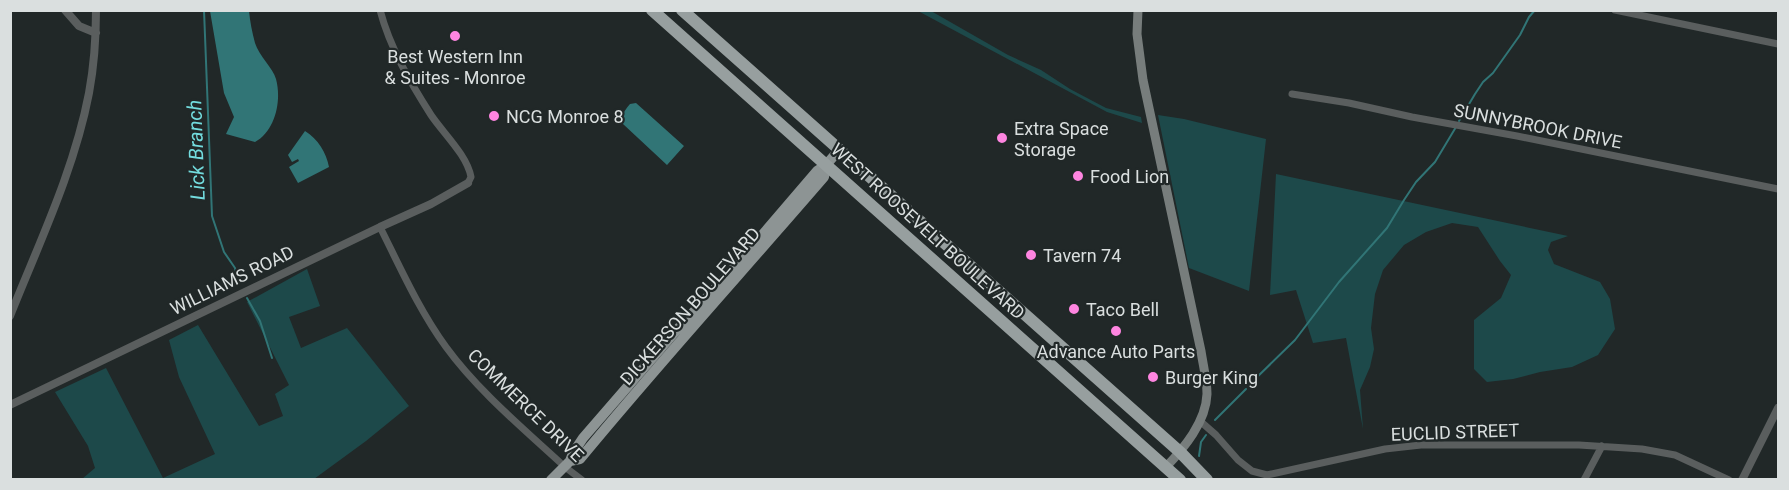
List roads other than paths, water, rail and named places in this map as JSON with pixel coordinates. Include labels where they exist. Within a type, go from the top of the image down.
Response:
[{"type":"highway","name":"WEST ROOSEVELT BOULEVARD","points":[[652,10],[1180,480]]},
{"type":"highway","name":"WEST ROOSEVELT BOULEVARD","points":[[682,10],[1180,452],[1207,480]]},
{"type":"main road","points":[[1138,10],[1137,34],[1143,80],[1202,351],[1207,394],[1200,421],[1180,452],[1166,467]]},
{"type":"main road","name":"DICKERSON BOULEVARD","points":[[568,464],[583,438],[695,308],[728,275],[817,171],[826,165],[839,150]]},
{"type":"main road","name":"DICKERSON BOULEVARD","points":[[551,480],[568,464],[580,459],[824,177],[826,165]]},
{"type":"main road","points":[[706,313],[728,280],[728,275]]},
{"type":"street","points":[[65,10],[79,26],[96,33]]},
{"type":"street","points":[[10,316],[65,178],[79,135],[89,93],[96,33],[96,10]]},
{"type":"street","points":[[380,10],[405,74],[432,116],[465,160],[471,177],[468,183]]},
{"type":"street","points":[[1615,10],[1779,44]]},
{"type":"street","name":"SUNNYBROOK DRIVE","points":[[1292,94],[1349,103],[1779,189]]},
{"type":"street","name":"WILLIAMS ROAD","points":[[10,405],[431,204],[468,183]]},
{"type":"street","name":"COMMERCE DRIVE","points":[[380,227],[421,308],[465,371],[568,464],[582,480]]},
{"type":"street","points":[[1742,480],[1779,408]]},
{"type":"street","name":"EUCLID STREET","points":[[1200,421],[1238,460],[1252,471],[1267,475],[1385,449],[1421,445],[1579,445],[1642,449],[1675,455],[1729,480]]},
{"type":"street","points":[[1584,480],[1602,446]]},
{"type":"waterway","name":"Lick Branch","points":[[204,10],[212,216],[224,252],[235,268],[238,283]]},
{"type":"waterway","points":[[1459,121],[1483,82],[1493,73],[1535,10]]},
{"type":"waterway","points":[[1251,383],[1295,340],[1339,282],[1387,228],[1416,182],[1435,162],[1456,127]]},
{"type":"waterway","name":"Lick Branch","points":[[247,298],[260,321],[272,358]]},
{"type":"waterway","points":[[1215,420],[1246,389]]},
{"type":"waterway","points":[[1199,456],[1201,442],[1206,435]]},
{"type":"place","name":"Best Western Inn & Suites - Monroe","points":[[455,36]]},
{"type":"place","name":"NCG Monroe 8","points":[[494,116]]},
{"type":"place","name":"Extra Space Storage","points":[[1002,138]]},
{"type":"place","name":"Food Lion","points":[[1078,176]]},
{"type":"place","name":"Tavern 74","points":[[1031,255]]},
{"type":"place","name":"Taco Bell","points":[[1074,309]]},
{"type":"place","name":"Advance Auto Parts","points":[[1116,331]]},
{"type":"place","name":"Burger King","points":[[1153,377]]}]
